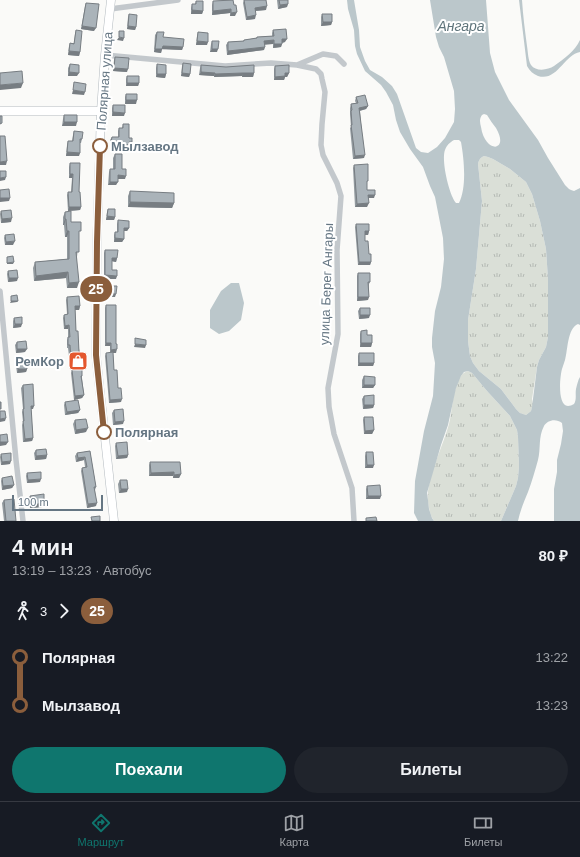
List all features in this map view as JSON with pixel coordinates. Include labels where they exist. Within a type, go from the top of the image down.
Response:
[{"type":"main road","name":"Полярная улица","points":[[111,0],[101,111],[97,242],[96,355],[114,521]]},
{"type":"main road","points":[[0,111],[101,111]]},
{"type":"street","points":[[110,9],[178,0]]},
{"type":"street","points":[[105,55],[225,66],[271,63],[297,65],[323,54],[336,56],[344,64]]},
{"type":"street","name":"улица Берег Ангары","points":[[297,65],[316,69],[321,74],[325,99],[321,145],[341,196],[337,250],[338,334],[328,388],[329,407],[334,434],[352,488],[354,521]]},
{"type":"street","points":[[0,291],[23,521]]},
{"type":"green space","points":[[484,156],[493,159],[510,169],[526,182],[532,194],[546,249],[548,279],[548,337],[546,347],[537,367],[532,399],[533,404],[531,411],[526,415],[520,413],[501,389],[479,371],[470,356],[468,320],[476,269],[482,201],[478,164],[480,159]]},
{"type":"green space","points":[[468,371],[472,373],[510,416],[517,430],[519,466],[518,478],[501,521],[434,521],[428,503],[430,482],[434,465],[449,424],[453,399],[458,381],[464,373]]},
{"type":"water","name":"Ангара","points":[[347,0],[354,0],[360,47],[365,61],[370,70],[382,77],[392,86],[397,94],[416,148],[421,152],[428,153],[437,147],[445,138],[454,122],[455,109],[454,91],[444,57],[436,37],[430,0],[486,0],[490,53],[495,72],[509,100],[538,140],[565,185],[574,191],[580,188],[580,325],[578,324],[574,327],[568,340],[566,356],[561,373],[560,390],[562,401],[565,404],[570,406],[574,404],[576,389],[580,377],[580,521],[554,521],[554,489],[557,472],[557,460],[563,431],[562,423],[560,421],[552,420],[545,424],[542,430],[538,460],[518,521],[501,521],[518,478],[519,466],[517,430],[510,416],[472,373],[468,371],[464,372],[461,376],[456,388],[448,425],[427,493],[429,509],[434,521],[418,521],[414,513],[415,481],[424,431],[433,396],[435,363],[432,338],[435,311],[441,287],[444,259],[443,238],[435,197],[423,167],[400,132],[393,105],[386,92],[381,85],[365,71],[357,54],[354,30]],"holes":[[[484,114],[487,115],[500,136],[500,142],[495,147],[491,146],[483,136],[480,121],[481,116]],[[454,140],[459,140],[461,142],[464,181],[462,196],[459,203],[456,203],[453,199],[446,177],[444,155],[449,143]],[[484,156],[493,159],[510,169],[526,182],[532,194],[546,249],[548,279],[548,337],[546,347],[537,367],[531,411],[526,415],[520,413],[501,389],[479,371],[470,356],[468,320],[476,269],[482,201],[478,164],[480,159]]]},
{"type":"water","name":"Ангара","points":[[519,0],[522,0],[528,56],[531,65],[536,69],[549,69],[554,66],[572,51],[580,40],[580,52],[574,54],[555,72],[545,77],[538,76],[527,66]]},
{"type":"water","points":[[231,283],[239,283],[244,303],[241,320],[229,331],[219,334],[210,328],[210,310],[221,291]]},
{"type":"building","points":[[233,0],[234,5],[236,5],[237,12],[231,13],[231,9],[213,11],[213,1]]},
{"type":"building","points":[[244,0],[266,0],[267,6],[255,8],[256,15],[247,17]]},
{"type":"building","points":[[279,0],[288,0],[288,4],[280,5]]},
{"type":"building","points":[[196,1],[203,1],[203,11],[192,10],[192,4],[196,4]]},
{"type":"building","points":[[86,3],[99,4],[96,28],[82,26]]},
{"type":"building","points":[[129,14],[137,15],[136,27],[128,26]]},
{"type":"building","points":[[322,14],[332,14],[332,22],[323,22]]},
{"type":"building","points":[[286,29],[287,39],[282,39],[282,44],[274,44],[274,40],[264,41],[265,47],[228,51],[228,42],[244,41],[257,37],[274,36],[273,30]]},
{"type":"building","points":[[76,30],[82,31],[80,52],[69,51],[70,43],[74,44]]},
{"type":"building","points":[[119,31],[124,31],[124,38],[119,37]]},
{"type":"building","points":[[157,32],[164,32],[163,37],[184,39],[183,47],[163,46],[162,49],[155,49]]},
{"type":"building","points":[[198,32],[208,33],[208,42],[197,41]]},
{"type":"building","points":[[212,41],[219,41],[218,49],[212,49]]},
{"type":"building","points":[[115,57],[129,58],[128,69],[114,68]]},
{"type":"building","points":[[183,63],[191,64],[190,74],[182,73]]},
{"type":"building","points":[[70,64],[79,65],[79,73],[69,72]]},
{"type":"building","points":[[157,64],[166,65],[166,74],[157,74]]},
{"type":"building","points":[[201,65],[226,67],[254,65],[254,73],[215,74],[201,72]]},
{"type":"building","points":[[289,65],[289,73],[285,73],[285,76],[275,77],[275,66]]},
{"type":"building","points":[[22,71],[23,83],[0,85],[0,73]]},
{"type":"building","points":[[127,76],[139,76],[139,83],[127,83]]},
{"type":"building","points":[[74,82],[86,84],[85,92],[73,90]]},
{"type":"building","points":[[126,94],[137,94],[137,100],[126,100]]},
{"type":"building","points":[[365,95],[368,106],[359,108],[365,155],[355,156],[351,125],[351,104],[358,103],[356,97]]},
{"type":"building","points":[[113,105],[125,105],[125,113],[113,112]]},
{"type":"building","points":[[64,115],[77,115],[77,122],[64,122]]},
{"type":"building","points":[[0,116],[2,116],[2,123],[0,124]]},
{"type":"building","points":[[123,124],[129,124],[129,138],[132,138],[132,142],[129,142],[129,145],[121,144],[121,142],[111,142],[112,137],[119,137],[119,128],[123,128]]},
{"type":"building","points":[[74,131],[83,132],[82,139],[80,139],[80,153],[67,152],[68,141],[73,141]]},
{"type":"building","points":[[0,136],[5,136],[7,161],[0,162]]},
{"type":"building","points":[[115,154],[122,154],[122,169],[126,169],[126,176],[118,175],[118,182],[110,182],[110,169],[115,169]]},
{"type":"building","points":[[70,163],[80,163],[79,192],[81,207],[69,207],[68,192],[72,192],[73,174],[70,174]]},
{"type":"building","points":[[368,164],[367,190],[375,190],[375,195],[368,195],[369,203],[357,204],[354,165]]},
{"type":"building","points":[[0,171],[6,171],[6,177],[0,178]]},
{"type":"building","points":[[9,189],[10,198],[0,198],[0,190]]},
{"type":"building","points":[[130,191],[174,193],[174,203],[130,202]]},
{"type":"building","points":[[108,209],[115,209],[115,217],[107,216]]},
{"type":"building","points":[[11,210],[12,218],[2,219],[1,211]]},
{"type":"building","points":[[71,211],[71,222],[81,222],[81,231],[79,231],[79,252],[76,252],[79,282],[69,283],[68,272],[36,276],[35,262],[69,259],[69,231],[67,231],[65,212]]},
{"type":"building","points":[[118,220],[129,221],[129,228],[124,228],[124,239],[115,238],[115,232],[118,232]]},
{"type":"building","points":[[356,224],[369,224],[369,231],[365,231],[365,241],[368,241],[371,262],[359,262]]},
{"type":"building","points":[[14,234],[15,241],[6,242],[5,235]]},
{"type":"building","points":[[105,250],[118,250],[117,258],[112,258],[112,270],[117,270],[117,276],[105,275]]},
{"type":"building","points":[[13,256],[14,262],[7,263],[7,257]]},
{"type":"building","points":[[17,270],[18,278],[9,278],[8,271]]},
{"type":"building","points":[[358,273],[370,273],[370,282],[368,282],[369,297],[358,297]]},
{"type":"building","points":[[105,286],[117,286],[116,294],[105,293]]},
{"type":"building","points":[[17,295],[18,301],[11,301],[11,296]]},
{"type":"building","points":[[79,296],[80,306],[75,306],[76,331],[78,331],[81,360],[71,361],[70,345],[68,345],[68,337],[70,337],[69,325],[65,326],[64,315],[68,314],[67,297]]},
{"type":"building","points":[[106,305],[116,305],[117,349],[111,350],[111,343],[106,343]]},
{"type":"building","points":[[360,308],[370,308],[370,315],[360,315]]},
{"type":"building","points":[[22,317],[22,324],[15,324],[14,318]]},
{"type":"building","points":[[367,330],[367,335],[372,335],[372,343],[361,343],[361,331]]},
{"type":"building","points":[[135,338],[146,340],[146,345],[135,344]]},
{"type":"building","points":[[26,341],[27,349],[17,349],[17,342]]},
{"type":"building","points":[[113,352],[114,370],[117,370],[118,388],[121,388],[122,399],[110,400],[106,353]]},
{"type":"building","points":[[359,353],[374,353],[374,363],[359,363]]},
{"type":"building","points":[[18,362],[26,362],[27,369],[18,369]]},
{"type":"building","points":[[82,369],[81,376],[84,395],[75,396],[72,370]]},
{"type":"building","points":[[364,376],[375,377],[375,385],[364,385]]},
{"type":"building","points":[[33,384],[34,406],[31,406],[33,438],[25,439],[23,421],[23,385]]},
{"type":"building","points":[[374,395],[374,405],[364,405],[364,396]]},
{"type":"building","points":[[78,400],[80,410],[67,412],[65,402]]},
{"type":"building","points":[[123,409],[124,421],[115,422],[114,410]]},
{"type":"building","points":[[0,411],[5,411],[6,418],[0,419]]},
{"type":"building","points":[[364,417],[373,417],[374,430],[365,431]]},
{"type":"building","points":[[86,419],[88,428],[76,430],[75,420]]},
{"type":"building","points":[[7,434],[8,442],[0,442],[0,435]]},
{"type":"building","points":[[127,442],[128,455],[118,456],[116,443]]},
{"type":"building","points":[[46,449],[47,455],[36,456],[36,450]]},
{"type":"building","points":[[90,451],[97,503],[88,504],[82,468],[87,467],[85,457],[78,458],[77,453]]},
{"type":"building","points":[[366,452],[373,452],[374,465],[367,465]]},
{"type":"building","points":[[11,453],[11,461],[2,462],[1,454]]},
{"type":"building","points":[[150,462],[180,462],[181,474],[174,475],[174,472],[151,473]]},
{"type":"building","points":[[41,472],[41,479],[28,480],[27,473]]},
{"type":"building","points":[[12,476],[14,485],[3,486],[2,478]]},
{"type":"building","points":[[120,480],[127,480],[128,489],[121,489]]},
{"type":"building","points":[[380,485],[381,496],[368,496],[367,486]]},
{"type":"building","points":[[44,494],[44,503],[31,505],[30,496]]},
{"type":"building","points":[[14,499],[16,521],[6,521],[4,500]]},
{"type":"building","points":[[100,516],[100,521],[92,521],[91,517]]},
{"type":"building","points":[[376,517],[377,521],[366,521],[366,518]]},
{"type":"bus line","name":"25","points":[[100,146],[96,355],[104,432]]},
{"type":"place","name":"Мылзавод","points":[[100,146]]},
{"type":"place","name":"РемКор","points":[[78,361]]},
{"type":"place","name":"Полярная","points":[[104,432]]}]
